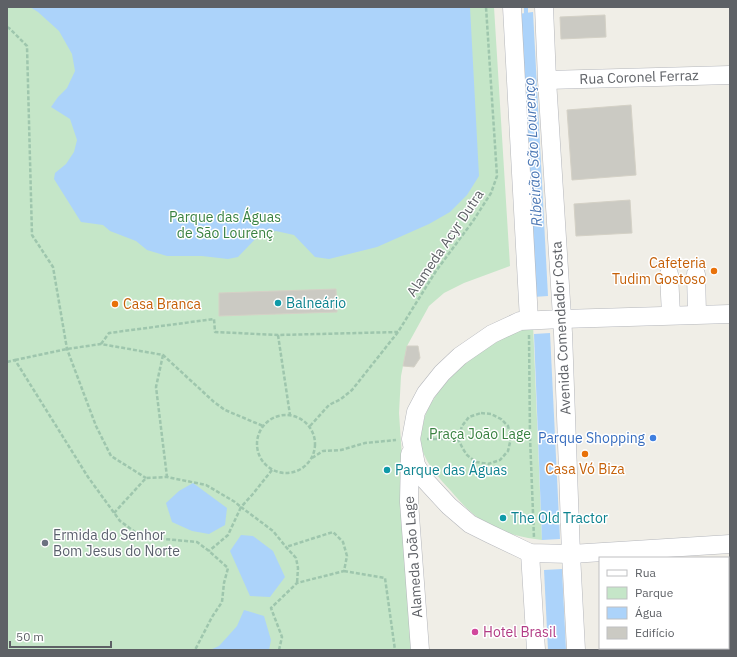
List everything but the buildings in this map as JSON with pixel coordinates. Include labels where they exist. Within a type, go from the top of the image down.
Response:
[{"type":"street","points":[[512,7],[529,320]]},
{"type":"street","name":"Avenida Comendador Costa","points":[[544,7],[547,80],[562,319],[576,650]]},
{"type":"street","name":"Rua Coronel Ferraz","points":[[547,80],[730,75]]},
{"type":"street","points":[[669,274],[670,316]]},
{"type":"street","points":[[696,274],[697,314]]},
{"type":"street","points":[[730,314],[520,321],[492,334],[460,356],[442,373],[426,393],[416,412],[410,439],[416,465],[424,479],[449,506],[470,524],[530,553],[571,554],[730,544]]},
{"type":"street","name":"Alameda João Lage","points":[[410,439],[409,502],[420,650]]},
{"type":"street","points":[[530,553],[536,650]]},
{"type":"path","name":"Alameda Acyr Dutra","points":[[310,426],[329,405],[341,399],[352,390],[398,332],[436,271],[473,221],[491,193],[497,176],[486,7]]},
{"type":"path","points":[[7,28],[9,28],[27,46],[32,235],[53,267],[67,349],[96,426],[111,456],[146,478],[167,477],[206,485],[235,502],[273,531],[296,558],[298,568],[297,583]]},
{"type":"path","points":[[101,344],[109,333],[214,319],[215,332],[278,335],[398,332]]},
{"type":"path","points":[[529,320],[530,437],[534,542],[530,553]]},
{"type":"path","points":[[278,335],[290,415]]},
{"type":"path","points":[[7,362],[67,349],[101,344],[163,355],[214,402],[225,410],[263,426]]},
{"type":"path","points":[[163,355],[156,387],[167,477]]},
{"type":"path","points":[[15,360],[88,477],[120,521],[142,537],[197,542],[228,568],[224,583],[222,602],[212,617],[195,650]]},
{"type":"path","points":[[481,414],[491,414],[501,419],[508,426],[511,438],[508,451],[500,460],[488,464],[476,462],[467,455],[462,449],[458,438],[462,426],[469,418],[481,414]]},
{"type":"path","points":[[290,415],[303,420],[310,426],[314,433],[315,450],[312,458],[306,466],[299,471],[280,473],[272,470],[264,463],[259,454],[257,445],[263,426],[270,420],[278,416],[290,415]]},
{"type":"path","points":[[511,438],[530,437]]},
{"type":"path","points":[[312,458],[322,451],[341,450],[365,442],[458,438]]},
{"type":"path","points":[[209,551],[228,535],[241,507],[272,470]]},
{"type":"path","points":[[114,513],[146,478]]},
{"type":"path","points":[[286,547],[333,532],[343,542],[347,556],[344,571]]},
{"type":"path","points":[[279,650],[282,637],[271,608],[297,583],[344,571],[385,578],[395,650]]},
{"type":"green space","name":"Parque das Águas de São Lourenç","points":[[7,7],[494,7],[510,266],[464,283],[444,293],[429,306],[407,346],[401,376],[399,413],[415,650],[7,650]]},
{"type":"green space","name":"Praça João Lage","points":[[533,324],[542,540],[506,532],[489,525],[473,514],[459,501],[434,472],[424,455],[421,443],[424,420],[427,411],[437,394],[449,379],[482,351],[507,336]]},
{"type":"water","points":[[30,7],[470,7],[479,176],[467,195],[450,212],[429,224],[377,247],[329,259],[315,257],[294,235],[276,231],[259,235],[238,257],[228,259],[202,256],[167,256],[147,250],[136,241],[110,231],[103,225],[81,222],[54,179],[55,173],[66,164],[74,152],[77,140],[70,119],[51,107],[67,88],[75,71],[72,54],[59,31],[38,12]]},
{"type":"water","points":[[533,12],[548,296],[533,297],[518,14]]},
{"type":"water","points":[[550,333],[560,539],[542,540],[534,334]]},
{"type":"water","points":[[193,483],[227,508],[225,525],[209,534],[192,531],[172,522],[166,503],[179,491]]},
{"type":"water","points":[[241,535],[253,536],[273,551],[285,577],[270,597],[250,596],[230,551]]},
{"type":"water","points":[[562,569],[566,650],[548,650],[544,570]]},
{"type":"water","points":[[244,610],[264,616],[271,640],[269,650],[210,650],[219,646],[237,626]]},
{"type":"waterway","name":"Ribeirão São Lourenço","points":[[526,7],[526,18]]},
{"type":"place","name":"Cafeteria Tudim Gostoso","points":[[714,271]]},
{"type":"place","name":"Balneário","points":[[278,303]]},
{"type":"place","name":"Casa Branca","points":[[115,304]]},
{"type":"place","name":"Parque Shopping","points":[[653,438]]},
{"type":"place","name":"Casa Vó Biza","points":[[585,454]]},
{"type":"place","name":"Parque das Águas","points":[[387,470]]},
{"type":"place","name":"The Old Tractor","points":[[503,518]]},
{"type":"place","name":"Ermida do Senhor Bom Jesus do Norte","points":[[45,543]]},
{"type":"place","name":"Hotel Brasil","points":[[475,632]]}]
